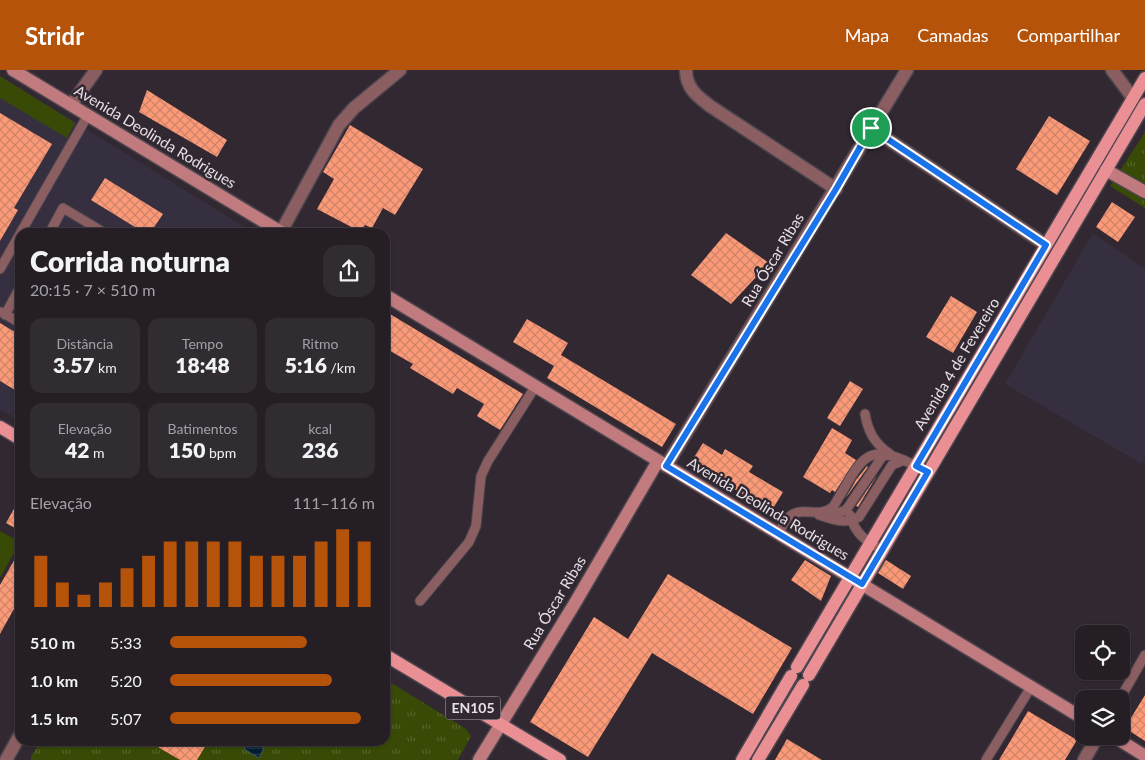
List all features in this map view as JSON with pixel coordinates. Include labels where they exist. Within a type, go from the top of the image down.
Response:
[{"type":"main road","name":"Avenida 4 de Fevereiro","points":[[742,760],[870,543],[910,463],[1046,245],[1145,78]]},
{"type":"main road","name":"Avenida 4 de Fevereiro","points":[[758,760],[1144,107]]},
{"type":"main road","points":[[0,427],[15,436]]},
{"type":"main road","name":"EN105","points":[[390,659],[560,760]]},
{"type":"street","name":"Avenida Deolinda Rodrigues","points":[[13,70],[274,228]]},
{"type":"street","points":[[71,105],[96,70]]},
{"type":"street","points":[[283,228],[340,125],[354,108],[400,70]]},
{"type":"street","points":[[686,70],[686,77],[692,92],[710,106],[836,189]]},
{"type":"street","name":"Rua Óscar Ribas","points":[[479,760],[662,463],[836,189],[907,70]]},
{"type":"street","points":[[1112,70],[1136,94],[1144,107]]},
{"type":"street","points":[[871,128],[1046,245]]},
{"type":"street","points":[[1106,170],[1145,192]]},
{"type":"street","name":"Avenida Deolinda Rodrigues","points":[[390,299],[1075,714]]},
{"type":"street","points":[[6,760],[15,744]]},
{"type":"street","points":[[1084,760],[1093,745]]},
{"type":"street","points":[[1127,745],[1145,756]]},
{"type":"lane","points":[[23,228],[88,115]]},
{"type":"lane","points":[[52,228],[63,208],[96,228]]},
{"type":"lane","points":[[0,269],[15,242]]},
{"type":"lane","points":[[15,294],[2,314],[15,320]]},
{"type":"lane","points":[[420,601],[469,542],[476,526],[481,476],[488,461],[535,387]]},
{"type":"lane","points":[[865,414],[869,431],[880,447],[890,454],[928,472]]},
{"type":"lane","points":[[778,534],[789,516],[803,511],[828,512],[861,462],[868,456],[875,453],[890,454]]},
{"type":"lane","points":[[820,515],[846,510],[878,462],[882,457],[890,454]]},
{"type":"lane","points":[[803,511],[844,522],[851,521],[858,517],[892,465],[910,463]]},
{"type":"lane","points":[[851,505],[849,512],[851,521],[860,536],[882,550]]},
{"type":"lane","points":[[1125,690],[1145,655]]},
{"type":"lane","points":[[986,760],[1031,687]]},
{"type":"shaded area","points":[[0,76],[247,228],[15,228],[15,418],[0,409]]},
{"type":"shaded area","points":[[1093,233],[1145,269],[1145,458],[1142,464],[1005,384]]},
{"type":"green space","points":[[0,76],[75,123],[67,138],[0,98]]},
{"type":"green space","points":[[1145,132],[1145,208],[1110,186]]},
{"type":"green space","points":[[0,531],[15,539],[15,551],[0,578]]},
{"type":"green space","points":[[390,682],[466,729],[471,736],[458,760],[31,760],[37,746],[390,746]]},
{"type":"water","points":[[246,746],[260,746],[264,748],[259,758],[244,749]]},
{"type":"building","points":[[147,90],[227,140],[217,157],[139,112]]},
{"type":"building","points":[[0,113],[52,144],[14,208],[18,210],[0,241]]},
{"type":"building","points":[[1049,116],[1090,141],[1057,195],[1016,169]]},
{"type":"building","points":[[350,125],[423,169],[395,215],[383,208],[372,228],[365,225],[363,228],[353,228],[317,209],[334,179],[323,172]]},
{"type":"building","points":[[105,178],[163,214],[154,228],[136,228],[91,200]]},
{"type":"building","points":[[1112,202],[1135,217],[1118,242],[1096,227]]},
{"type":"building","points":[[726,233],[769,263],[731,304],[691,275]]},
{"type":"building","points":[[951,296],[977,312],[953,353],[926,337]]},
{"type":"building","points":[[390,314],[523,394],[500,430],[477,416],[484,404],[457,388],[453,394],[410,368],[413,364],[390,351]]},
{"type":"building","points":[[527,319],[568,343],[561,355],[676,424],[662,447],[547,378],[554,366],[513,342]]},
{"type":"building","points":[[0,323],[15,332],[15,390],[0,381]]},
{"type":"building","points":[[850,381],[863,389],[840,426],[827,418]]},
{"type":"building","points":[[832,428],[852,440],[845,453],[856,460],[835,492],[832,490],[830,493],[803,477]]},
{"type":"building","points":[[703,443],[722,455],[725,449],[753,466],[749,472],[783,492],[771,512],[691,462]]},
{"type":"building","points":[[868,467],[845,499],[856,480]]},
{"type":"building","points":[[878,474],[858,507],[856,506]]},
{"type":"building","points":[[15,507],[15,528],[6,523]]},
{"type":"building","points":[[15,559],[15,607],[0,634],[0,585]]},
{"type":"building","points":[[805,560],[831,576],[821,601],[791,580]]},
{"type":"building","points":[[886,560],[911,576],[903,589],[878,573]]},
{"type":"building","points":[[668,574],[792,648],[753,714],[652,653],[588,757],[530,722],[594,617],[628,639]]},
{"type":"building","points":[[1145,695],[1145,741],[1130,731],[1130,719]]},
{"type":"building","points":[[1028,711],[1075,739],[1075,743],[1065,760],[999,760]]},
{"type":"building","points":[[787,739],[822,760],[775,760]]},
{"type":"building","points":[[156,746],[205,746],[197,760],[180,760]]},
{"type":"route","points":[[871,128],[913,158],[1046,245],[916,466],[928,472],[862,584],[666,466],[836,189],[871,128]]}]
